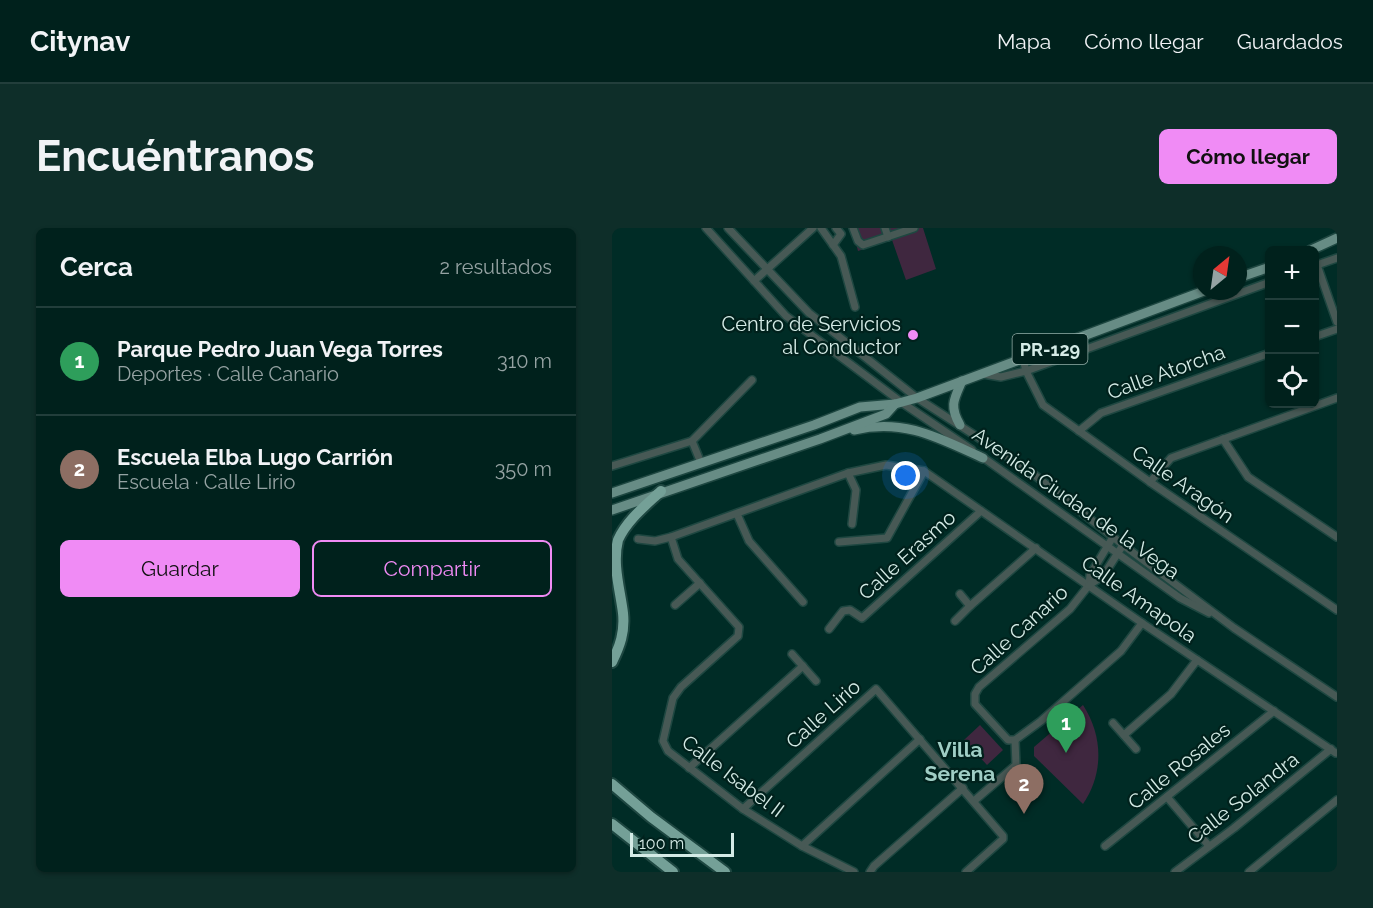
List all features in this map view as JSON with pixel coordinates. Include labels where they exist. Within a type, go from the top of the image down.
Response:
[{"type":"highway","points":[[612,662],[620,645],[623,631],[623,613],[614,566],[617,543],[633,517],[661,491]]},
{"type":"highway","points":[[612,776],[651,817]]},
{"type":"highway","points":[[612,783],[651,817],[724,872]]},
{"type":"highway","points":[[612,824],[673,872]]},
{"type":"main road","points":[[1319,247],[1337,237]]},
{"type":"main road","points":[[1319,248],[1337,243]]},
{"type":"main road","points":[[1247,275],[1265,268]]},
{"type":"main road","name":"PR-129","points":[[612,493],[814,425],[860,407],[898,403],[917,398],[1193,295]]},
{"type":"main road","points":[[960,424],[953,414],[952,404],[962,381]]},
{"type":"main road","name":"PR-129","points":[[612,510],[886,414],[898,403]]},
{"type":"main road","points":[[820,438],[858,429],[894,425],[922,431],[983,458]]},
{"type":"street","name":"Avenida Ciudad de la Vega","points":[[706,228],[793,322],[898,403],[983,458],[1180,598],[1234,628]]},
{"type":"street","name":"Avenida Ciudad de la Vega","points":[[728,228],[809,313],[917,398],[1027,469],[1234,628],[1337,696]]},
{"type":"street","points":[[754,281],[813,228]]},
{"type":"street","points":[[821,228],[841,256],[855,307]]},
{"type":"street","points":[[833,244],[841,234],[836,228]]},
{"type":"street","points":[[854,228],[858,241],[863,245],[902,230],[914,228]]},
{"type":"street","points":[[885,228],[888,237]]},
{"type":"street","points":[[1319,265],[1337,258]]},
{"type":"street","points":[[1319,274],[1337,322]]},
{"type":"street","points":[[982,374],[1001,377],[1026,371],[1265,283]]},
{"type":"street","points":[[1319,335],[1337,329]]},
{"type":"street","name":"Calle Atorcha","points":[[1078,431],[1101,413],[1266,354]]},
{"type":"street","name":"Calle Aragón","points":[[1023,359],[1026,371],[1043,405],[1150,482],[1337,610]]},
{"type":"street","points":[[612,466],[692,441],[752,380]]},
{"type":"street","points":[[1150,482],[1171,458],[1337,398]]},
{"type":"street","points":[[1222,439],[1248,477],[1337,537]]},
{"type":"street","points":[[692,441],[701,463]]},
{"type":"street","name":"Calle Amapola","points":[[638,539],[655,541],[671,537],[849,473],[886,465],[924,471],[1197,660],[1334,751]]},
{"type":"street","points":[[839,542],[887,538],[924,471]]},
{"type":"street","points":[[849,473],[856,490],[852,524]]},
{"type":"street","name":"Calle Erasmo","points":[[829,629],[843,610],[850,610],[862,618],[981,510]]},
{"type":"street","points":[[736,514],[749,540],[803,602]]},
{"type":"street","name":"Calle Isabel II","points":[[671,537],[678,559],[739,627],[738,636],[681,687],[674,698],[663,741],[668,751],[743,809],[802,846],[854,872]]},
{"type":"street","name":"Calle Canario","points":[[1015,740],[1008,740],[975,704],[975,694],[980,687],[1070,609],[1089,585],[1090,575],[1113,537]]},
{"type":"street","points":[[1089,585],[1103,576],[1123,545]]},
{"type":"street","points":[[955,621],[1036,548]]},
{"type":"street","points":[[675,604],[700,583]]},
{"type":"street","points":[[960,594],[970,606]]},
{"type":"street","points":[[974,801],[1016,765],[1015,740],[1041,721],[1121,651],[1143,623]]},
{"type":"street","points":[[792,654],[816,681]]},
{"type":"street","points":[[1124,735],[1171,694],[1197,660]]},
{"type":"street","points":[[689,768],[803,666]]},
{"type":"street","name":"Calle Lirio","points":[[743,809],[876,689],[1003,837],[966,872]]},
{"type":"street","name":"Calle Rosales","points":[[1105,846],[1274,711]]},
{"type":"street","points":[[1113,723],[1136,749]]},
{"type":"street","points":[[802,846],[920,739]]},
{"type":"street","name":"Calle Solandra","points":[[1175,872],[1334,751]]},
{"type":"street","points":[[870,872],[963,788]]},
{"type":"street","points":[[1167,797],[1209,846]]},
{"type":"street","points":[[1250,872],[1337,800]]},
{"type":"shaded area","points":[[852,228],[923,228],[936,269],[906,280],[892,240],[858,251]]},
{"type":"shaded area","points":[[1083,705],[1094,729],[1098,767],[1095,780],[1083,804],[1034,756],[1034,747]]},
{"type":"shaded area","points":[[980,725],[1003,750],[987,765],[964,740]]},
{"type":"place","name":"Centro de Servicios al Conductor","points":[[913,335]]},
{"type":"place","name":"Parque Pedro Juan Vega Torres","points":[[1066,753]]},
{"type":"place","name":"Escuela Elba Lugo Carrión","points":[[1024,814]]},
{"type":"district","name":"Villa Serena","points":[[960,761]]}]
